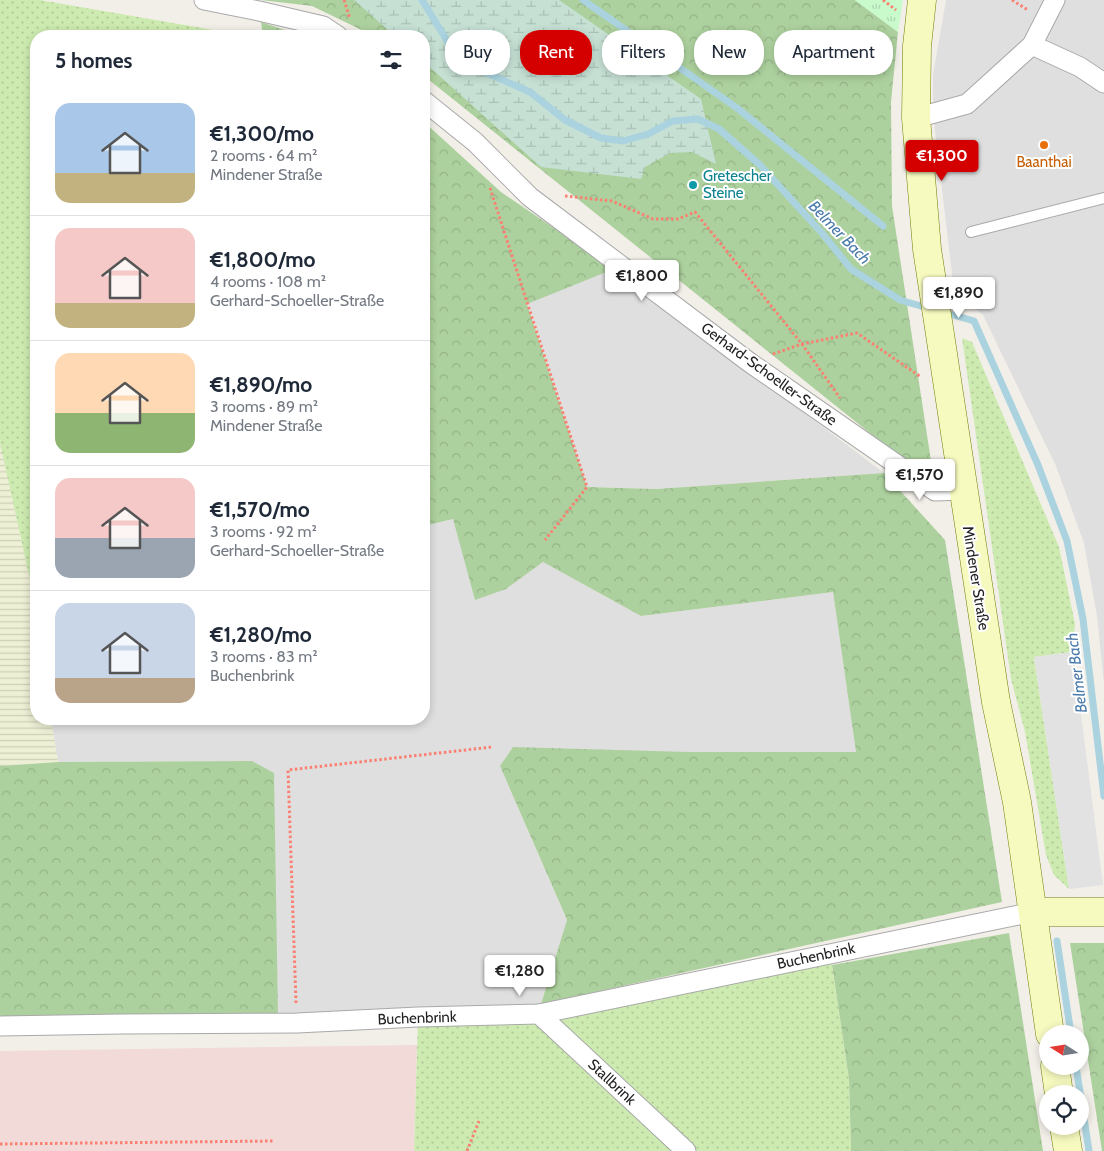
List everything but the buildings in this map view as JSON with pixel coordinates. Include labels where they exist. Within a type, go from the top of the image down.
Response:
[{"type":"main road","name":"Mindener Straße","points":[[922,0],[917,46],[916,118],[927,249],[996,702],[1017,802],[1049,1025]]},
{"type":"main road","points":[[1033,912],[1099,912]]},
{"type":"main road","points":[[1065,1135],[1068,1151]]},
{"type":"street","points":[[204,0],[266,12],[323,26],[329,30]]},
{"type":"street","points":[[916,118],[967,104],[1032,44],[1055,0]]},
{"type":"street","points":[[1032,44],[1080,67],[1104,84]]},
{"type":"street","name":"Gerhard-Schoeller-Straße","points":[[430,106],[475,142],[530,197],[749,362],[935,491],[963,490]]},
{"type":"street","name":"Buchenbrink","points":[[0,1026],[297,1023],[539,1014],[1033,912]]},
{"type":"street","name":"Stallbrink","points":[[539,1014],[686,1151]]},
{"type":"lane","points":[[971,232],[1104,198]]},
{"type":"path","points":[[490,187],[587,487],[545,540]]},
{"type":"path","points":[[530,197],[561,195],[612,201],[653,219],[678,219],[695,212],[802,344],[845,406]]},
{"type":"path","points":[[749,362],[802,344],[857,333],[949,396]]},
{"type":"path","points":[[297,1023],[288,770],[492,747]]},
{"type":"path","points":[[467,1151],[479,1121]]},
{"type":"path","points":[[0,1144],[274,1141]]},
{"type":"shaded area","points":[[946,0],[1104,0],[1104,684],[1097,616],[1084,543],[1056,466],[983,315],[954,291],[933,113],[933,75]]},
{"type":"shaded area","points":[[614,269],[884,473],[656,489],[587,487],[527,303]]},
{"type":"shaded area","points":[[453,519],[506,589],[543,562],[641,616],[833,592],[856,752],[689,752],[500,766],[567,921],[541,1004],[278,1015],[252,761],[58,762],[52,725],[430,725],[430,525]]},
{"type":"shaded area","points":[[1073,652],[1103,885],[1069,889],[1034,657]]},
{"type":"shaded area","points":[[417,1045],[414,1151],[0,1151],[0,1051]]},
{"type":"green space","points":[[0,0],[40,0],[214,30],[30,30],[30,580],[0,443]]},
{"type":"green space","points":[[261,0],[855,0],[898,32],[891,102],[892,206],[933,474],[921,474],[430,81],[430,30],[362,30],[312,6]]},
{"type":"green space","points":[[354,0],[559,0],[602,30],[602,75],[667,75],[701,99],[716,164],[692,152],[670,153],[645,167],[641,179],[541,167],[430,67],[430,30],[388,30]]},
{"type":"green space","points":[[855,0],[903,0],[898,32]]},
{"type":"green space","points":[[261,22],[285,30],[262,30]]},
{"type":"green space","points":[[430,127],[501,192],[614,269],[527,304],[587,487],[656,489],[884,473],[945,540],[1002,902],[541,1004],[567,920],[500,766],[513,747],[689,752],[856,752],[833,592],[641,616],[543,562],[506,589],[475,600],[453,519],[430,525]]},
{"type":"green space","points":[[962,338],[972,342],[1059,547],[1075,624],[1073,652],[1034,657],[1069,889],[1054,875],[1046,855],[1025,732],[1011,679]]},
{"type":"green space","points":[[0,443],[30,580],[30,725],[52,725],[58,762],[0,766]]},
{"type":"green space","points":[[252,761],[274,773],[278,1015],[0,1019],[0,766],[58,762]]},
{"type":"green space","points":[[1009,933],[1043,1151],[851,1151],[849,1079],[832,965]]},
{"type":"green space","points":[[1070,943],[1104,943],[1104,1151],[1102,1151],[1089,1066],[1089,1025],[1083,1025]]},
{"type":"green space","points":[[830,953],[849,1079],[851,1151],[414,1151],[418,1017],[539,1014]]},
{"type":"waterway","name":"Belmer Bach","points":[[422,0],[454,52],[478,69],[530,92],[565,120],[601,138],[623,141],[648,134],[673,121],[698,119],[719,129],[760,165],[822,233],[851,269],[900,300],[931,309]]},
{"type":"waterway","points":[[583,0],[737,108],[883,226]]},
{"type":"waterway","name":"Belmer Bach","points":[[943,312],[974,321],[1038,465],[1067,541],[1083,619],[1104,796]]},
{"type":"waterway","points":[[1057,941],[1070,1025]]},
{"type":"waterway","points":[[1077,1075],[1089,1151]]},
{"type":"place","name":"Baanthai","points":[[1044,145]]},
{"type":"place","name":"Gretescher Steine","points":[[693,185]]}]
